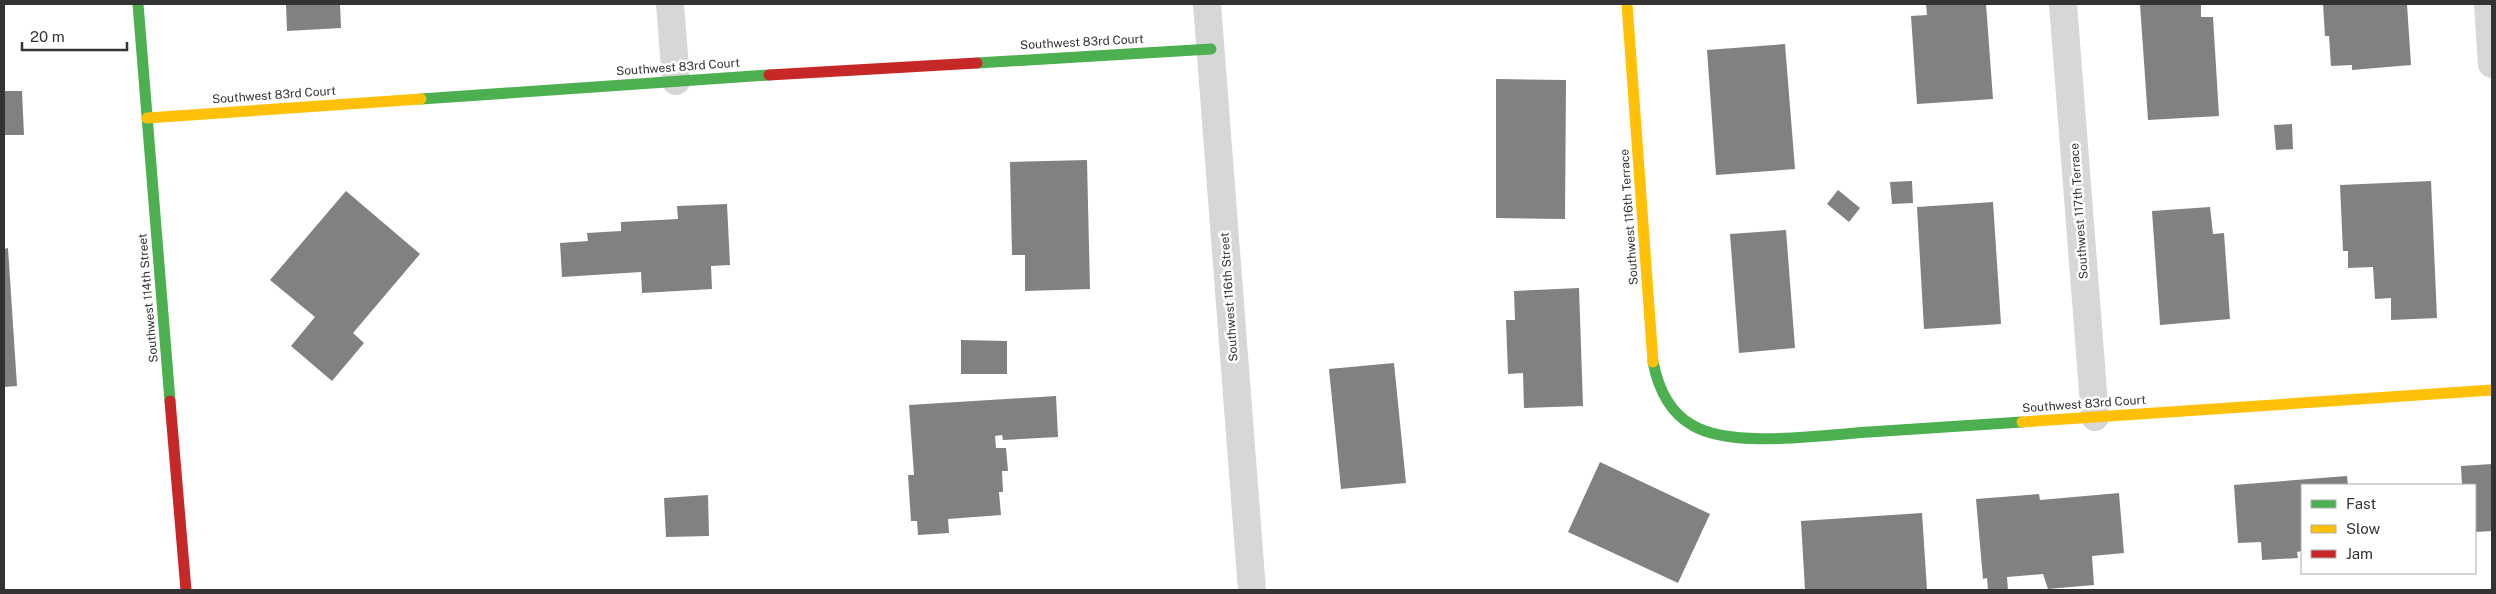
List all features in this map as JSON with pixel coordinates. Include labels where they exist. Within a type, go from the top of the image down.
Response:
[{"type":"street","name":"Southwest 114th Street","points":[[138,4],[186,590]]},
{"type":"street","points":[[670,4],[676,81]]},
{"type":"street","name":"Southwest 116th Street","points":[[1207,4],[1252,590]]},
{"type":"street","name":"Southwest 116th Terrace","points":[[1627,4],[1653,364],[1658,385],[1665,400],[1682,420]]},
{"type":"street","name":"Southwest 117th Terrace","points":[[2063,4],[2095,417]]},
{"type":"street","points":[[2488,4],[2492,64]]},
{"type":"street","name":"Southwest 83rd Court","points":[[147,118],[676,81],[1211,49]]},
{"type":"street","name":"Southwest 83rd Court","points":[[1682,420],[1705,432],[1728,437],[1755,438],[1809,436],[2492,390]]},
{"type":"building","points":[[286,4],[340,4],[341,28],[287,31]]},
{"type":"building","points":[[1926,4],[1986,4],[1993,99],[1917,104],[1911,16],[1927,15]]},
{"type":"building","points":[[2140,4],[2201,4],[2201,17],[2213,17],[2219,116],[2148,120]]},
{"type":"building","points":[[2323,4],[2407,4],[2411,65],[2352,70],[2352,65],[2331,66],[2329,36],[2325,36]]},
{"type":"building","points":[[1785,44],[1795,169],[1716,175],[1707,50]]},
{"type":"building","points":[[1496,79],[1566,80],[1565,219],[1496,218]]},
{"type":"building","points":[[4,91],[22,91],[24,135],[4,135]]},
{"type":"building","points":[[2292,124],[2293,149],[2276,150],[2274,125]]},
{"type":"building","points":[[1087,160],[1090,289],[1025,291],[1025,255],[1012,255],[1010,162]]},
{"type":"building","points":[[1912,181],[1913,203],[1892,204],[1890,182]]},
{"type":"building","points":[[2431,181],[2437,318],[2391,320],[2391,298],[2375,299],[2373,267],[2348,268],[2348,251],[2343,251],[2340,185]]},
{"type":"building","points":[[1838,190],[1860,208],[1849,222],[1827,204]]},
{"type":"building","points":[[346,191],[420,254],[353,333],[364,343],[332,381],[291,346],[315,317],[270,280]]},
{"type":"building","points":[[1993,202],[2001,324],[1924,329],[1917,207]]},
{"type":"building","points":[[727,204],[730,265],[711,266],[712,289],[642,293],[641,272],[562,277],[560,243],[588,241],[587,233],[621,231],[621,222],[678,219],[677,206]]},
{"type":"building","points":[[2210,207],[2213,234],[2224,233],[2230,319],[2160,325],[2152,211]]},
{"type":"building","points":[[1786,230],[1795,348],[1739,353],[1730,234]]},
{"type":"building","points":[[8,248],[17,386],[4,387],[4,249]]},
{"type":"building","points":[[1579,288],[1583,406],[1524,408],[1523,373],[1508,374],[1506,320],[1515,320],[1514,291]]},
{"type":"building","points":[[961,340],[1007,341],[1007,374],[961,374]]},
{"type":"building","points":[[1394,363],[1406,483],[1341,489],[1329,369]]},
{"type":"building","points":[[1056,396],[1058,437],[1003,440],[1002,435],[995,436],[996,448],[1006,448],[1008,471],[1002,471],[1003,492],[999,492],[1001,515],[948,519],[949,533],[918,535],[917,521],[911,521],[908,475],[914,475],[909,405]]},
{"type":"building","points":[[1600,462],[1710,514],[1678,583],[1568,532]]},
{"type":"building","points":[[2492,464],[2492,531],[2476,532],[2476,484],[2462,484],[2461,466]]},
{"type":"building","points":[[2347,476],[2348,484],[2301,484],[2301,551],[2297,552],[2298,558],[2262,560],[2261,542],[2238,543],[2234,485]]},
{"type":"building","points":[[2119,493],[2124,553],[2092,556],[2094,585],[2048,589],[2043,574],[2007,577],[2008,590],[1988,590],[1987,578],[1983,579],[1976,499],[2039,494],[2040,500]]},
{"type":"building","points":[[708,495],[709,536],[666,537],[664,498]]},
{"type":"building","points":[[1922,513],[1927,590],[1805,590],[1801,521]]},
{"type":"traffic: fast","points":[[138,4],[170,401]]},
{"type":"traffic: fast","points":[[977,63],[1211,49]]},
{"type":"traffic: fast","points":[[421,99],[769,75]]},
{"type":"traffic: fast","points":[[1653,362],[1661,389],[1671,406],[1684,420],[1709,432],[1730,437],[1778,439],[2022,422]]},
{"type":"traffic: slow","points":[[1627,4],[1653,362]]},
{"type":"traffic: slow","points":[[147,118],[421,99]]},
{"type":"traffic: slow","points":[[2022,422],[2492,390]]},
{"type":"traffic: jam","points":[[769,75],[977,63]]},
{"type":"traffic: jam","points":[[170,401],[186,590]]}]
